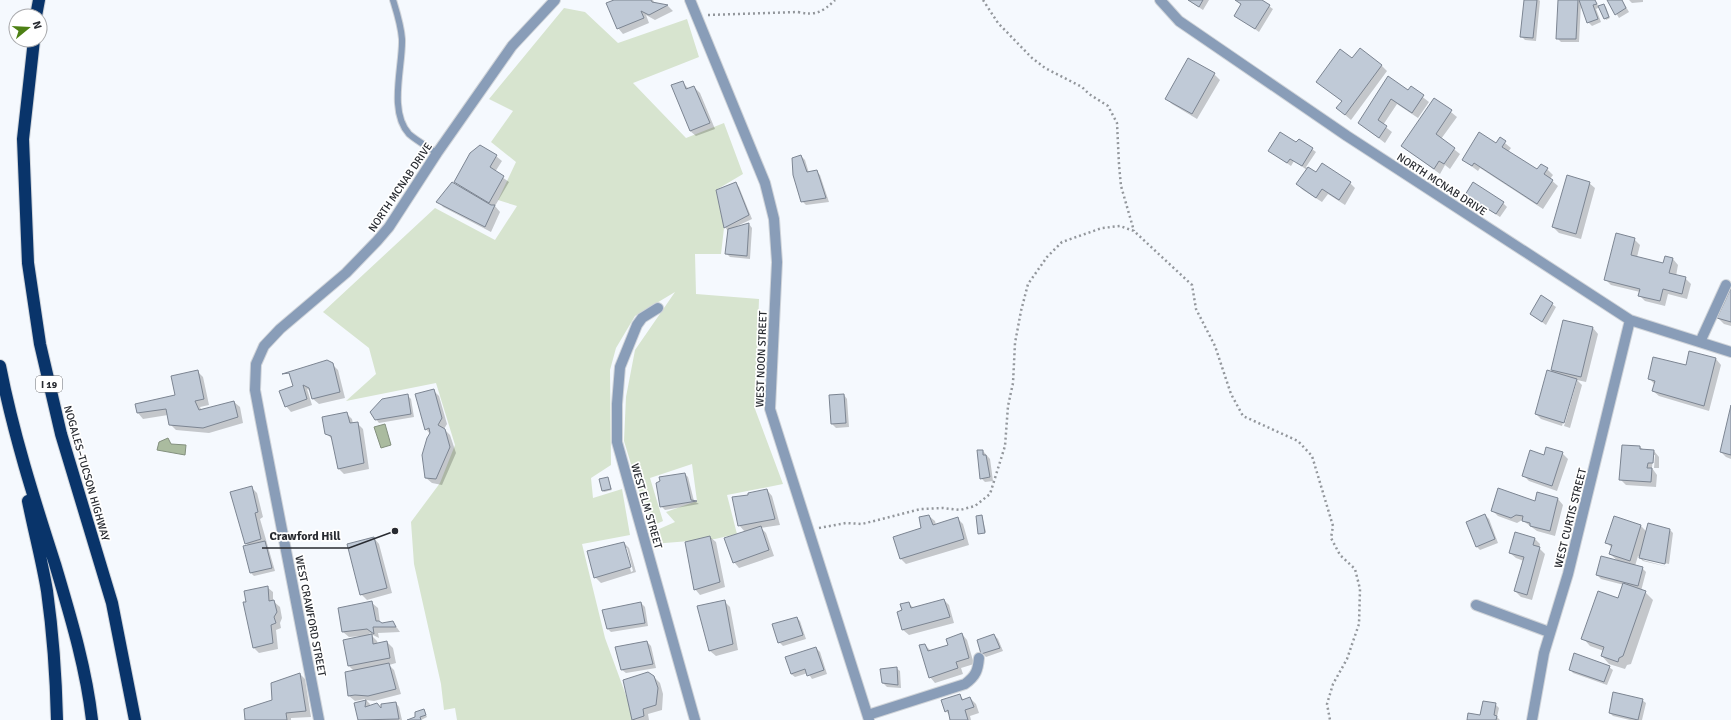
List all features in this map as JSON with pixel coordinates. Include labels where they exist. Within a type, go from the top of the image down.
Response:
[{"type":"highway","name":"NOGALES–TUCSON HIGHWAY","points":[[33,48],[23,139],[28,263],[38,337],[61,434],[112,603],[135,720]]},
{"type":"highway","points":[[0,366],[8,410],[47,589],[55,654],[57,720]]},
{"type":"highway","points":[[8,410],[71,618],[90,699],[92,720]]},
{"type":"street","name":"NORTH MCNAB DRIVE","points":[[261,422],[255,390],[256,364],[264,346],[280,329],[346,273],[389,227],[437,153],[512,46],[555,0]]},
{"type":"street","name":"WEST NOON STREET","points":[[690,0],[765,183],[774,219],[777,262],[770,409],[869,717]]},
{"type":"street","name":"NORTH MCNAB DRIVE","points":[[1160,0],[1179,21],[1347,136],[1630,320],[1731,352]]},
{"type":"street","points":[[1700,342],[1726,285]]},
{"type":"street","name":"WEST ELM STREET","points":[[658,308],[642,318],[637,325],[620,367],[617,404],[617,442],[695,720]]},
{"type":"street","name":"WEST CURTIS STREET","points":[[1532,720],[1549,632],[1568,574],[1630,320]]},
{"type":"street","name":"WEST CRAWFORD STREET","points":[[261,422],[319,720]]},
{"type":"street","points":[[1476,605],[1549,632]]},
{"type":"street","points":[[869,717],[965,684],[975,676],[978,668],[978,658]]},
{"type":"lane","points":[[393,0],[400,23],[402,39],[398,102],[402,121],[409,133],[437,153]]},
{"type":"path","points":[[696,15],[798,12],[809,14],[819,12],[835,0]]},
{"type":"path","points":[[983,0],[998,23],[1032,58],[1045,68],[1082,87],[1089,94],[1108,106],[1117,123],[1121,186],[1134,231]]},
{"type":"path","points":[[809,531],[846,523],[862,524],[921,509],[942,508],[960,510],[975,506],[990,494],[1005,446],[1008,406],[1013,383],[1015,342],[1028,284],[1047,258],[1062,242],[1102,228],[1120,226],[1134,231],[1192,285],[1196,309],[1215,346],[1231,394],[1243,416],[1298,441],[1312,456],[1332,526],[1331,538],[1340,554],[1355,569],[1360,589],[1359,624],[1347,659],[1333,684],[1327,704],[1330,720]]},
{"type":"shaded area","points":[[564,8],[585,12],[618,43],[687,19],[699,57],[633,83],[686,138],[724,123],[743,174],[716,190],[724,228],[721,254],[695,254],[696,294],[759,299],[755,409],[783,484],[727,495],[737,534],[715,539],[652,544],[648,534],[675,522],[666,512],[697,501],[692,464],[650,478],[663,521],[650,527],[624,441],[626,397],[635,350],[675,292],[635,316],[616,348],[610,370],[611,465],[591,478],[593,498],[622,489],[630,535],[582,544],[605,638],[635,720],[457,720],[455,708],[444,710],[441,684],[414,564],[411,522],[440,483],[455,445],[436,383],[346,401],[376,374],[369,348],[323,312],[435,208],[495,240],[517,206],[498,200],[516,162],[491,142],[513,111],[489,99]]},
{"type":"shaded area","points":[[385,424],[391,445],[381,448],[374,427]]},
{"type":"shaded area","points":[[168,438],[171,444],[186,445],[185,455],[157,450],[159,442]]},
{"type":"building","points":[[614,0],[651,0],[652,2],[668,5],[649,15],[641,11],[644,18],[617,29],[606,3]]},
{"type":"building","points":[[1188,0],[1203,0],[1199,7]]},
{"type":"building","points":[[1235,0],[1262,0],[1270,5],[1255,29],[1234,16],[1241,4]]},
{"type":"building","points":[[1524,0],[1537,0],[1533,38],[1520,37]]},
{"type":"building","points":[[1558,0],[1578,0],[1576,39],[1556,39]]},
{"type":"building","points":[[1579,0],[1595,0],[1597,4],[1593,5],[1598,19],[1587,23]]},
{"type":"building","points":[[1607,0],[1622,0],[1626,8],[1615,15]]},
{"type":"building","points":[[1604,4],[1609,17],[1604,19],[1598,6]]},
{"type":"building","points":[[1360,48],[1382,65],[1345,115],[1336,108],[1342,101],[1316,82],[1340,49],[1352,58]]},
{"type":"building","points":[[1188,58],[1215,73],[1192,114],[1165,99]]},
{"type":"building","points":[[1388,76],[1408,90],[1411,86],[1424,95],[1412,113],[1391,99],[1378,120],[1387,126],[1379,138],[1358,123]]},
{"type":"building","points":[[683,81],[686,89],[694,86],[710,123],[690,131],[671,85]]},
{"type":"building","points":[[1434,98],[1452,110],[1436,134],[1455,148],[1444,164],[1439,161],[1434,169],[1401,146]]},
{"type":"building","points":[[1280,132],[1296,142],[1299,139],[1313,148],[1302,166],[1290,159],[1287,163],[1268,151]]},
{"type":"building","points":[[1479,132],[1496,143],[1500,137],[1506,141],[1502,147],[1537,169],[1541,164],[1548,168],[1544,174],[1553,180],[1537,204],[1474,163],[1472,166],[1462,160]]},
{"type":"building","points":[[480,145],[497,155],[490,167],[504,176],[489,203],[454,182],[470,153]]},
{"type":"building","points":[[801,155],[807,172],[817,170],[826,198],[801,202],[793,175],[792,158]]},
{"type":"building","points":[[1322,163],[1351,182],[1339,200],[1322,189],[1316,198],[1296,184],[1308,167],[1316,172]]},
{"type":"building","points":[[1567,175],[1590,182],[1576,234],[1552,227]]},
{"type":"building","points":[[452,182],[491,205],[495,205],[485,227],[436,202]]},
{"type":"building","points":[[736,182],[749,215],[724,228],[716,190]]},
{"type":"building","points":[[1473,182],[1504,202],[1496,214],[1465,195]]},
{"type":"building","points":[[749,223],[747,256],[725,254],[728,229]]},
{"type":"building","points":[[1616,233],[1635,238],[1631,255],[1663,263],[1665,256],[1673,258],[1669,273],[1686,277],[1682,294],[1663,289],[1660,301],[1638,296],[1640,289],[1604,280]]},
{"type":"building","points":[[1731,288],[1731,322],[1717,318]]},
{"type":"building","points":[[1541,295],[1553,303],[1542,322],[1530,314]]},
{"type":"building","points":[[1563,320],[1593,327],[1581,377],[1551,370]]},
{"type":"building","points":[[1689,351],[1716,358],[1704,406],[1652,391],[1655,381],[1648,379],[1653,357],[1686,365]]},
{"type":"building","points":[[327,360],[333,363],[340,392],[312,399],[309,388],[303,385],[307,399],[285,407],[279,391],[293,386],[289,373],[282,374]]},
{"type":"building","points":[[198,370],[204,399],[195,401],[199,410],[234,401],[238,417],[203,428],[169,425],[166,409],[137,413],[135,404],[175,395],[171,376]]},
{"type":"building","points":[[1547,370],[1577,379],[1564,423],[1535,414]]},
{"type":"building","points":[[434,389],[442,418],[438,425],[445,429],[450,447],[436,479],[425,478],[422,455],[430,433],[429,428],[425,430],[415,394]]},
{"type":"building","points":[[408,394],[411,414],[375,420],[370,412],[382,399]]},
{"type":"building","points":[[844,394],[846,423],[831,424],[829,395]]},
{"type":"building","points":[[1731,405],[1731,455],[1720,452]]},
{"type":"building","points":[[347,412],[350,423],[358,422],[364,463],[338,469],[331,436],[325,434],[322,417]]},
{"type":"building","points":[[1622,445],[1640,446],[1640,449],[1654,450],[1653,463],[1648,463],[1647,468],[1652,468],[1651,482],[1619,480]]},
{"type":"building","points":[[1546,447],[1563,452],[1552,486],[1522,476],[1530,450],[1544,455]]},
{"type":"building","points":[[977,450],[983,450],[983,455],[986,455],[990,477],[980,479]]},
{"type":"building","points":[[685,473],[691,500],[697,501],[660,507],[656,483],[660,481],[659,477]]},
{"type":"building","points":[[608,477],[611,489],[602,491],[599,479]]},
{"type":"building","points":[[252,486],[258,512],[255,513],[261,539],[245,544],[230,492]]},
{"type":"building","points":[[1498,488],[1535,501],[1537,492],[1558,498],[1550,531],[1530,526],[1530,523],[1522,521],[1523,516],[1516,515],[1511,518],[1491,511]]},
{"type":"building","points":[[767,489],[775,519],[738,526],[732,497],[748,495],[748,493]]},
{"type":"building","points":[[1485,514],[1495,539],[1476,547],[1466,522]]},
{"type":"building","points":[[929,515],[933,525],[958,517],[964,539],[900,559],[893,537],[921,528],[919,517]]},
{"type":"building","points":[[982,515],[985,533],[978,534],[976,516]]},
{"type":"building","points":[[1614,516],[1641,525],[1630,561],[1609,554],[1612,545],[1605,543]]},
{"type":"building","points":[[1648,523],[1670,529],[1665,564],[1639,558]]},
{"type":"building","points":[[761,526],[769,550],[733,563],[724,538]]},
{"type":"building","points":[[1515,532],[1535,538],[1533,545],[1540,547],[1527,595],[1514,591],[1524,557],[1509,553]]},
{"type":"building","points":[[710,536],[720,582],[694,590],[685,542]]},
{"type":"building","points":[[374,537],[387,588],[360,595],[347,544]]},
{"type":"building","points":[[265,541],[272,568],[250,573],[243,546]]},
{"type":"building","points":[[624,542],[631,567],[594,578],[587,551]]},
{"type":"building","points":[[1601,556],[1643,567],[1638,586],[1596,575]]},
{"type":"building","points":[[1623,583],[1646,591],[1623,656],[1619,658],[1618,662],[1601,656],[1604,647],[1581,639],[1598,591],[1618,598]]},
{"type":"building","points":[[268,586],[269,601],[274,600],[277,612],[274,617],[276,623],[271,625],[273,643],[253,648],[243,602],[246,602],[244,591]]},
{"type":"building","points":[[944,599],[950,617],[902,630],[897,612],[902,610],[900,604],[909,602],[911,608]]},
{"type":"building","points":[[725,600],[733,644],[709,651],[697,606]]},
{"type":"building","points":[[372,601],[376,621],[382,623],[393,621],[396,627],[373,627],[374,634],[367,629],[342,632],[338,608]]},
{"type":"building","points":[[641,602],[645,623],[607,629],[602,610]]},
{"type":"building","points":[[797,617],[803,635],[778,643],[772,624]]},
{"type":"building","points":[[962,633],[969,658],[956,662],[958,668],[929,678],[919,645],[925,644],[928,651],[948,645],[946,639]]},
{"type":"building","points":[[372,634],[373,644],[387,641],[390,658],[348,666],[343,640]]},
{"type":"building","points":[[994,634],[1000,648],[981,654],[977,640]]},
{"type":"building","points":[[647,641],[653,664],[621,670],[615,647]]},
{"type":"building","points":[[816,647],[824,670],[807,676],[805,669],[791,674],[785,657]]},
{"type":"building","points":[[1574,653],[1610,666],[1604,682],[1569,670]]},
{"type":"building","points":[[389,663],[396,689],[368,696],[348,696],[345,672]]},
{"type":"building","points":[[897,667],[898,685],[882,683],[880,669]]},
{"type":"building","points":[[648,672],[654,676],[658,688],[656,705],[643,709],[644,716],[632,720],[623,680]]},
{"type":"building","points":[[300,673],[306,711],[286,713],[287,720],[245,720],[244,709],[272,700],[271,683]]},
{"type":"building","points":[[1613,692],[1643,699],[1638,720],[1609,713]]},
{"type":"building","points":[[960,694],[962,700],[970,697],[974,707],[965,710],[968,720],[950,720],[948,710],[945,712],[941,700]]},
{"type":"building","points":[[366,700],[365,707],[377,703],[381,708],[381,704],[396,702],[399,719],[358,720],[354,703]]},
{"type":"building","points":[[1483,701],[1496,703],[1494,715],[1497,716],[1496,720],[1467,720],[1468,713],[1480,715]]},
{"type":"building","points":[[424,709],[426,715],[420,717],[421,720],[407,720],[415,717],[415,712]]},
{"type":"place","name":"Crawford Hill","points":[[395,531]]}]
